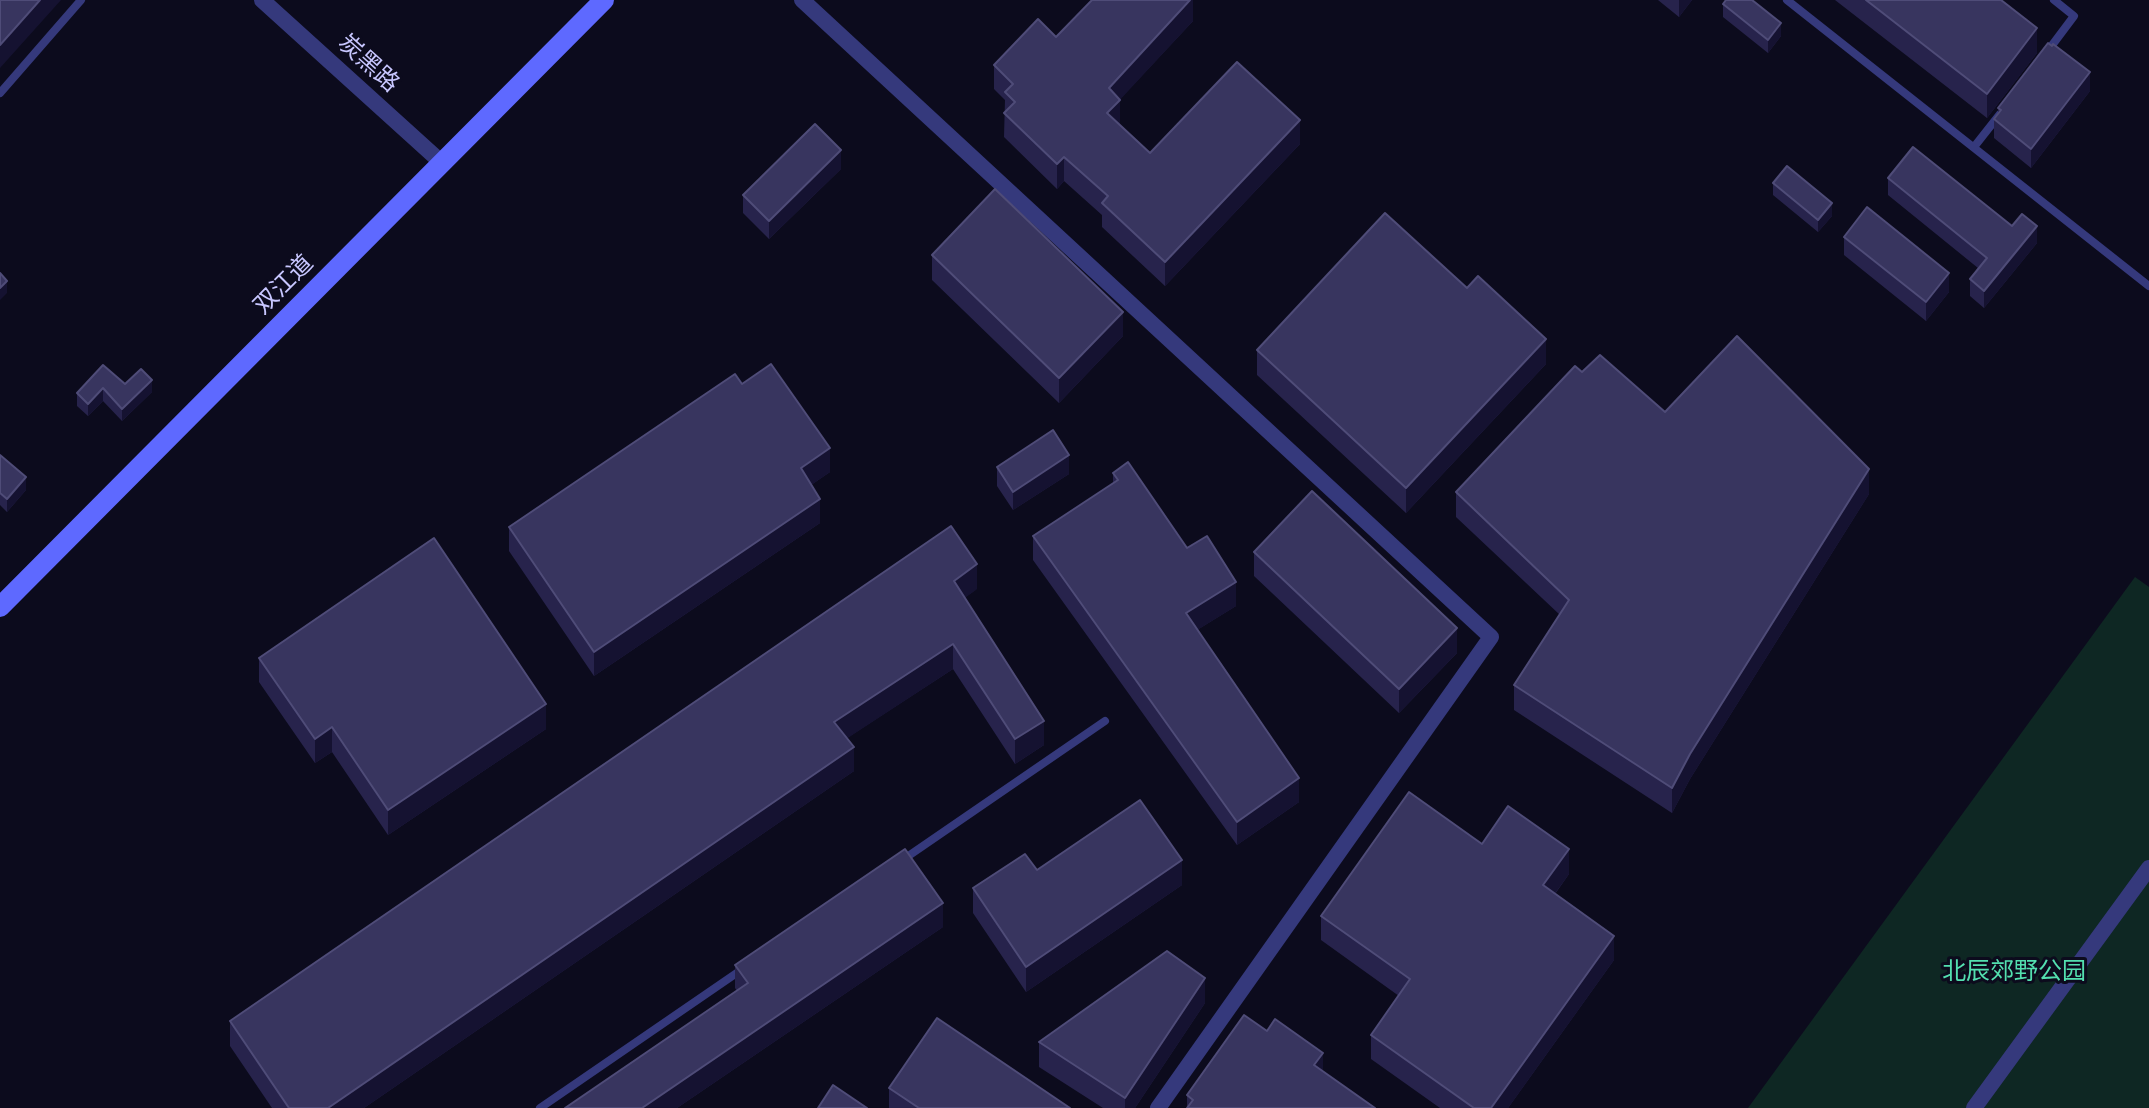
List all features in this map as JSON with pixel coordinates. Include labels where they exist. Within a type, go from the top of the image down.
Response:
[{"type":"main road","name":"双江道","points":[[0,607],[604,0]]},
{"type":"street","name":"炭黑路","points":[[262,0],[442,163]]},
{"type":"street","points":[[802,0],[1491,637],[1158,1108]]},
{"type":"street","points":[[1974,1108],[2149,868]]},
{"type":"lane","points":[[0,93],[81,0]]},
{"type":"lane","points":[[1787,0],[2149,286]]},
{"type":"lane","points":[[2038,64],[2074,16],[2054,0]]},
{"type":"lane","points":[[1974,147],[2010,100]]},
{"type":"lane","points":[[895,865],[1105,721]]},
{"type":"lane","points":[[540,1108],[750,964]]},
{"type":"green space","name":"北辰郊野公园","points":[[2135,577],[2149,587],[2149,1108],[1748,1108]]},
{"type":"building","points":[[0,0],[40,0],[0,45]]},
{"type":"building","points":[[1092,0],[1190,0],[1109,88],[1120,100],[1107,113],[1150,153],[1237,62],[1300,120],[1165,262],[1102,203],[1108,196],[1064,157],[1057,164],[1004,113],[1015,102],[1005,92],[1013,84],[994,65],[1038,19],[1056,37]]},
{"type":"building","points":[[1726,0],[1752,0],[1781,23],[1768,40],[1723,4]]},
{"type":"building","points":[[1866,0],[2001,0],[2037,28],[1987,94]]},
{"type":"building","points":[[2048,43],[2090,72],[2031,149],[1994,119],[2001,110],[1998,108]]},
{"type":"building","points":[[815,124],[841,150],[769,221],[743,195]]},
{"type":"building","points":[[1913,147],[2012,226],[2022,214],[2037,226],[1984,291],[1970,279],[1987,258],[1888,178]]},
{"type":"building","points":[[1787,166],[1832,203],[1818,220],[1773,183]]},
{"type":"building","points":[[995,189],[1123,312],[1059,378],[932,255]]},
{"type":"building","points":[[1867,207],[1949,273],[1926,302],[1844,237]]},
{"type":"building","points":[[1385,213],[1467,288],[1478,276],[1546,339],[1406,488],[1257,350]]},
{"type":"building","points":[[0,273],[7,281],[0,288]]},
{"type":"building","points":[[1737,336],[1869,469],[1690,754],[1672,788],[1514,685],[1569,600],[1456,492],[1575,366],[1582,372],[1600,355],[1665,412]]},
{"type":"building","points":[[771,364],[830,448],[801,468],[820,499],[594,652],[509,527],[735,374],[742,384]]},
{"type":"building","points":[[103,365],[125,384],[141,369],[152,380],[122,409],[103,388],[88,404],[77,393]]},
{"type":"building","points":[[1053,430],[1069,455],[1013,492],[997,467]]},
{"type":"building","points":[[0,455],[26,477],[7,499],[0,493]]},
{"type":"building","points":[[1128,462],[1187,548],[1207,536],[1236,582],[1186,613],[1299,778],[1237,822],[1033,536],[1118,480],[1113,473]]},
{"type":"building","points":[[1312,491],[1457,628],[1399,689],[1254,552]]},
{"type":"building","points":[[951,526],[977,564],[954,581],[1044,721],[1015,739],[953,644],[834,722],[854,747],[328,1108],[289,1108],[230,1021]]},
{"type":"building","points":[[434,538],[546,704],[388,810],[332,727],[315,739],[259,658]]},
{"type":"building","points":[[1409,792],[1482,844],[1508,806],[1569,849],[1543,885],[1614,936],[1491,1108],[1474,1108],[1371,1035],[1410,979],[1321,916]]},
{"type":"building","points":[[1140,800],[1182,860],[1026,967],[973,888],[1025,854],[1037,870]]},
{"type":"building","points":[[905,849],[943,903],[642,1108],[565,1108],[748,983],[735,965]]},
{"type":"building","points":[[1167,951],[1205,978],[1125,1098],[1039,1042]]},
{"type":"building","points":[[1244,1015],[1267,1031],[1275,1019],[1323,1053],[1314,1065],[1375,1108],[1187,1108],[1193,1100],[1187,1095]]},
{"type":"building","points":[[937,1018],[1070,1108],[919,1108],[889,1088]]},
{"type":"building","points":[[833,1085],[867,1108],[818,1108]]}]
